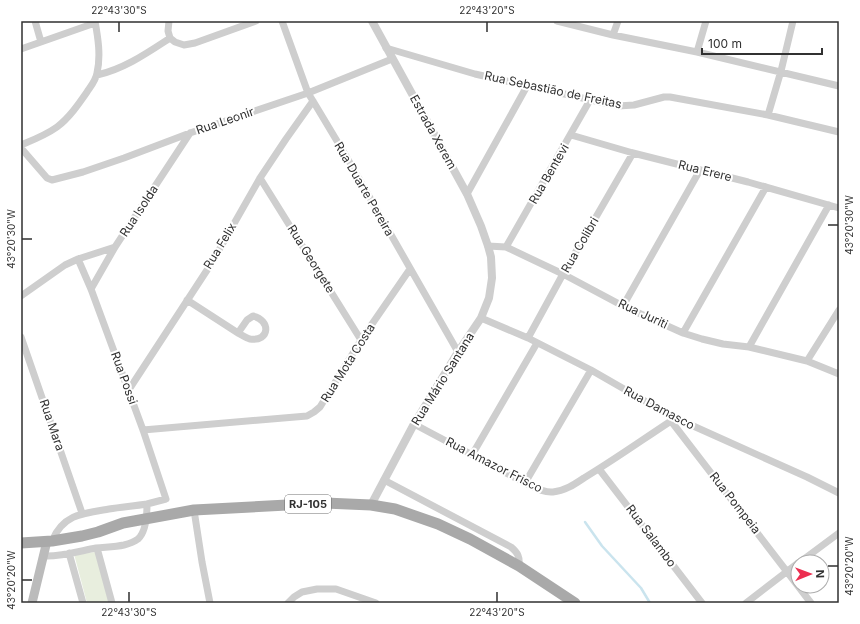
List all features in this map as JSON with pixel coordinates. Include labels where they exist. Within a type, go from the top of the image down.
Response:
[{"type":"main road","name":"RJ-105","points":[[21,543],[50,541],[98,532],[123,523],[194,510],[325,503],[371,505],[395,509],[438,524],[519,566],[575,603]]},
{"type":"main road","points":[[32,603],[44,556],[50,541]]},
{"type":"street","points":[[35,21],[41,42]]},
{"type":"street","points":[[169,21],[168,31],[170,38],[174,42],[184,45],[196,43],[256,21]]},
{"type":"street","name":"Rua Duarte Pereira","points":[[282,21],[308,93],[346,156],[458,352]]},
{"type":"street","name":"Estrada Xerem","points":[[372,21],[467,194],[488,246]]},
{"type":"street","points":[[557,21],[613,35],[781,71],[839,86]]},
{"type":"street","points":[[613,35],[618,21]]},
{"type":"street","points":[[697,52],[706,21]]},
{"type":"street","points":[[768,116],[793,21]]},
{"type":"street","points":[[21,48],[95,22],[100,58],[97,75],[79,104],[68,117],[48,132],[21,147]]},
{"type":"street","points":[[97,75],[108,73],[140,58],[170,38]]},
{"type":"street","name":"Rua Sebastião de Freitas","points":[[386,48],[475,74],[618,106],[634,105],[664,97],[670,97],[768,116],[839,132]]},
{"type":"street","name":"Rua Leonir","points":[[21,147],[47,178],[52,180],[57,179],[124,158],[190,133],[308,93],[392,59]]},
{"type":"street","points":[[467,194],[527,86]]},
{"type":"street","name":"Rua Bentevi","points":[[506,247],[590,100]]},
{"type":"street","name":"Rua Felix","points":[[128,391],[211,264],[260,178],[313,101]]},
{"type":"street","name":"Rua Isolda","points":[[91,289],[115,247],[190,133]]},
{"type":"street","name":"Rua Erere","points":[[571,135],[839,208]]},
{"type":"street","name":"Rua Colibri","points":[[528,338],[633,153]]},
{"type":"street","points":[[623,306],[700,170]]},
{"type":"street","name":"Rua Georgete","points":[[260,178],[360,340]]},
{"type":"street","points":[[682,333],[766,187]]},
{"type":"street","points":[[749,347],[829,205]]},
{"type":"street","name":"Rua Juriti","points":[[488,246],[506,247],[563,274],[623,306],[682,333],[723,344],[749,347],[807,361]]},
{"type":"street","name":"Rua Mário Santana","points":[[371,505],[414,424],[458,352],[482,318],[489,298],[492,278],[491,257],[488,246]]},
{"type":"street","points":[[21,296],[65,266],[78,259],[115,247]]},
{"type":"street","name":"Rua Possi","points":[[78,259],[91,289],[143,430],[166,499],[156,501]]},
{"type":"street","name":"Rua Mota Costa","points":[[143,430],[307,416],[314,412],[320,407],[360,340],[410,269]]},
{"type":"street","points":[[187,300],[238,334]]},
{"type":"street","points":[[839,310],[807,361],[839,374]]},
{"type":"street","name":"Rua Damasco","points":[[482,318],[528,338],[591,370],[671,418],[807,477],[839,493]]},
{"type":"street","name":"Rua Mara","points":[[21,337],[82,513]]},
{"type":"street","points":[[472,455],[537,343]]},
{"type":"street","points":[[525,483],[591,370]]},
{"type":"street","name":"Rua Amazor Frisco","points":[[414,424],[525,483],[543,491],[556,492],[567,488],[599,469],[671,418]]},
{"type":"street","name":"Rua Pompeia","points":[[671,418],[790,575]]},
{"type":"street","name":"Rua Salambo","points":[[599,469],[702,603]]},
{"type":"street","points":[[384,480],[511,547],[518,553],[520,558],[519,566]]},
{"type":"street","points":[[50,541],[60,527],[70,519],[82,513],[147,504],[156,501],[159,516]]},
{"type":"street","points":[[44,556],[131,543],[142,533],[146,518],[147,504]]},
{"type":"street","points":[[194,510],[210,603]]},
{"type":"street","points":[[811,554],[839,533]]},
{"type":"street","points":[[97,548],[112,603]]},
{"type":"street","points":[[69,553],[83,603]]},
{"type":"street","points":[[746,603],[790,569]]},
{"type":"street","points":[[288,603],[302,592],[317,589],[336,589],[376,603]]},
{"type":"street","name":"Rua Pompeia","points":[[804,594],[811,603]]},
{"type":"green space","points":[[96,552],[109,603],[87,603],[74,554]]},
{"type":"waterway","points":[[585,522],[602,546],[641,588],[650,603]]}]
